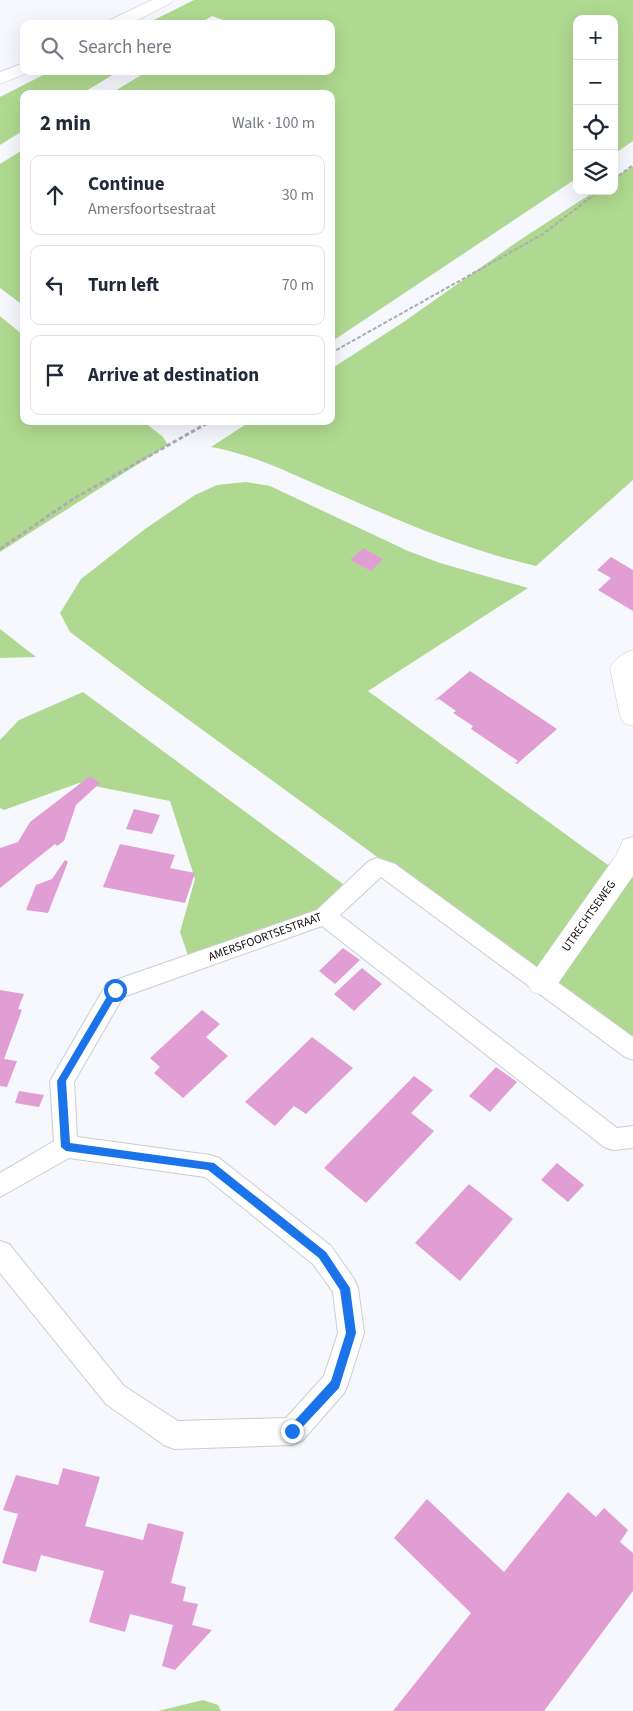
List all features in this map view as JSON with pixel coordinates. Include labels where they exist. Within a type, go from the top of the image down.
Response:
[{"type":"street","points":[[124,20],[166,0]]},
{"type":"street","points":[[0,79],[20,70]]},
{"type":"street","points":[[633,659],[622,668],[633,716]]},
{"type":"street","name":"UTRECHTSEWEG","points":[[542,983],[630,858],[633,848]]},
{"type":"lane","name":"AMERSFOORTSESTRAAT","points":[[66,1147],[62,1081],[115,990],[325,916],[377,867],[387,870],[633,1050]]},
{"type":"lane","points":[[325,916],[613,1139],[633,1137]]},
{"type":"lane","points":[[0,1186],[66,1147],[210,1166],[322,1255],[345,1288],[351,1333],[335,1384],[292,1431],[174,1435],[115,1395],[0,1253]]},
{"type":"path","points":[[618,177],[633,165]]},
{"type":"path","points":[[335,352],[543,234],[594,195]]},
{"type":"path","points":[[0,549],[73,499],[204,425]]},
{"type":"green space","points":[[194,0],[633,0],[633,141],[618,151],[618,15],[573,15],[573,181],[335,339],[335,90],[117,90],[141,75],[335,75],[335,20],[223,20],[212,16],[206,20],[154,20]]},
{"type":"green space","points":[[43,75],[112,75],[88,90],[20,90],[20,132],[0,145],[0,97]]},
{"type":"green space","points":[[20,152],[20,303],[0,288],[0,164]]},
{"type":"green space","points":[[633,166],[633,480],[536,566],[460,544],[275,466],[244,455],[211,447],[245,425],[335,425],[335,366],[405,321],[517,242],[589,195],[618,195],[618,175]]},
{"type":"green space","points":[[0,316],[20,333],[20,425],[148,425],[163,437],[168,445],[0,552]]},
{"type":"green space","points":[[246,482],[270,486],[408,551],[440,563],[528,588],[368,691],[608,865],[633,839],[633,1043],[70,632],[60,613],[81,579],[145,529],[195,495],[217,485]]},
{"type":"green space","points":[[0,629],[36,657],[0,658]]},
{"type":"green space","points":[[83,692],[347,887],[324,908],[193,970],[180,932],[195,879],[170,801],[79,783],[4,810],[0,808],[0,740],[19,720]]},
{"type":"green space","points":[[203,1700],[218,1705],[221,1711],[158,1711]]},
{"type":"building","points":[[363,548],[383,559],[371,571],[350,560]]},
{"type":"building","points":[[611,557],[633,570],[633,611],[598,590],[611,578],[597,570]]},
{"type":"building","points":[[470,671],[557,729],[517,764],[515,763],[518,761],[471,729],[473,726],[453,713],[456,711],[439,699],[434,701]]},
{"type":"building","points":[[90,776],[100,783],[76,805],[64,841],[57,846],[55,844],[0,888],[0,848],[18,842],[30,822]]},
{"type":"building","points":[[134,809],[160,815],[152,834],[126,829]]},
{"type":"building","points":[[120,844],[175,855],[170,868],[195,873],[185,903],[103,887]]},
{"type":"building","points":[[65,860],[68,862],[48,913],[26,910],[36,885],[52,879]]},
{"type":"building","points":[[343,948],[360,960],[335,984],[319,971]]},
{"type":"building","points":[[362,968],[382,984],[354,1011],[334,994]]},
{"type":"building","points":[[0,990],[24,994],[18,1009],[22,1010],[4,1059],[17,1061],[7,1087],[0,1086]]},
{"type":"building","points":[[202,1010],[220,1024],[206,1037],[228,1056],[183,1098],[154,1073],[160,1067],[150,1058]]},
{"type":"building","points":[[312,1037],[353,1068],[306,1114],[294,1106],[275,1126],[245,1102]]},
{"type":"building","points":[[496,1067],[517,1082],[490,1112],[469,1096]]},
{"type":"building","points":[[414,1076],[433,1090],[411,1113],[434,1131],[366,1203],[324,1168]]},
{"type":"building","points":[[19,1091],[44,1095],[39,1107],[15,1103]]},
{"type":"building","points":[[557,1163],[584,1185],[568,1202],[541,1180]]},
{"type":"building","points":[[469,1184],[513,1219],[460,1281],[415,1243]]},
{"type":"building","points":[[63,1468],[100,1477],[85,1526],[143,1540],[148,1523],[184,1532],[171,1583],[186,1587],[183,1601],[198,1604],[192,1625],[212,1630],[175,1670],[162,1666],[173,1625],[130,1614],[125,1632],[89,1622],[104,1571],[41,1555],[36,1572],[2,1563],[18,1514],[3,1510],[16,1475],[58,1485]]},
{"type":"building","points":[[568,1492],[596,1517],[604,1508],[628,1530],[620,1542],[633,1553],[633,1591],[544,1711],[393,1711],[471,1613],[394,1538],[427,1499],[504,1572]]},
{"type":"route","points":[[115,990],[62,1081],[66,1147],[210,1166],[322,1255],[345,1288],[351,1333],[335,1384],[292,1431]]}]
